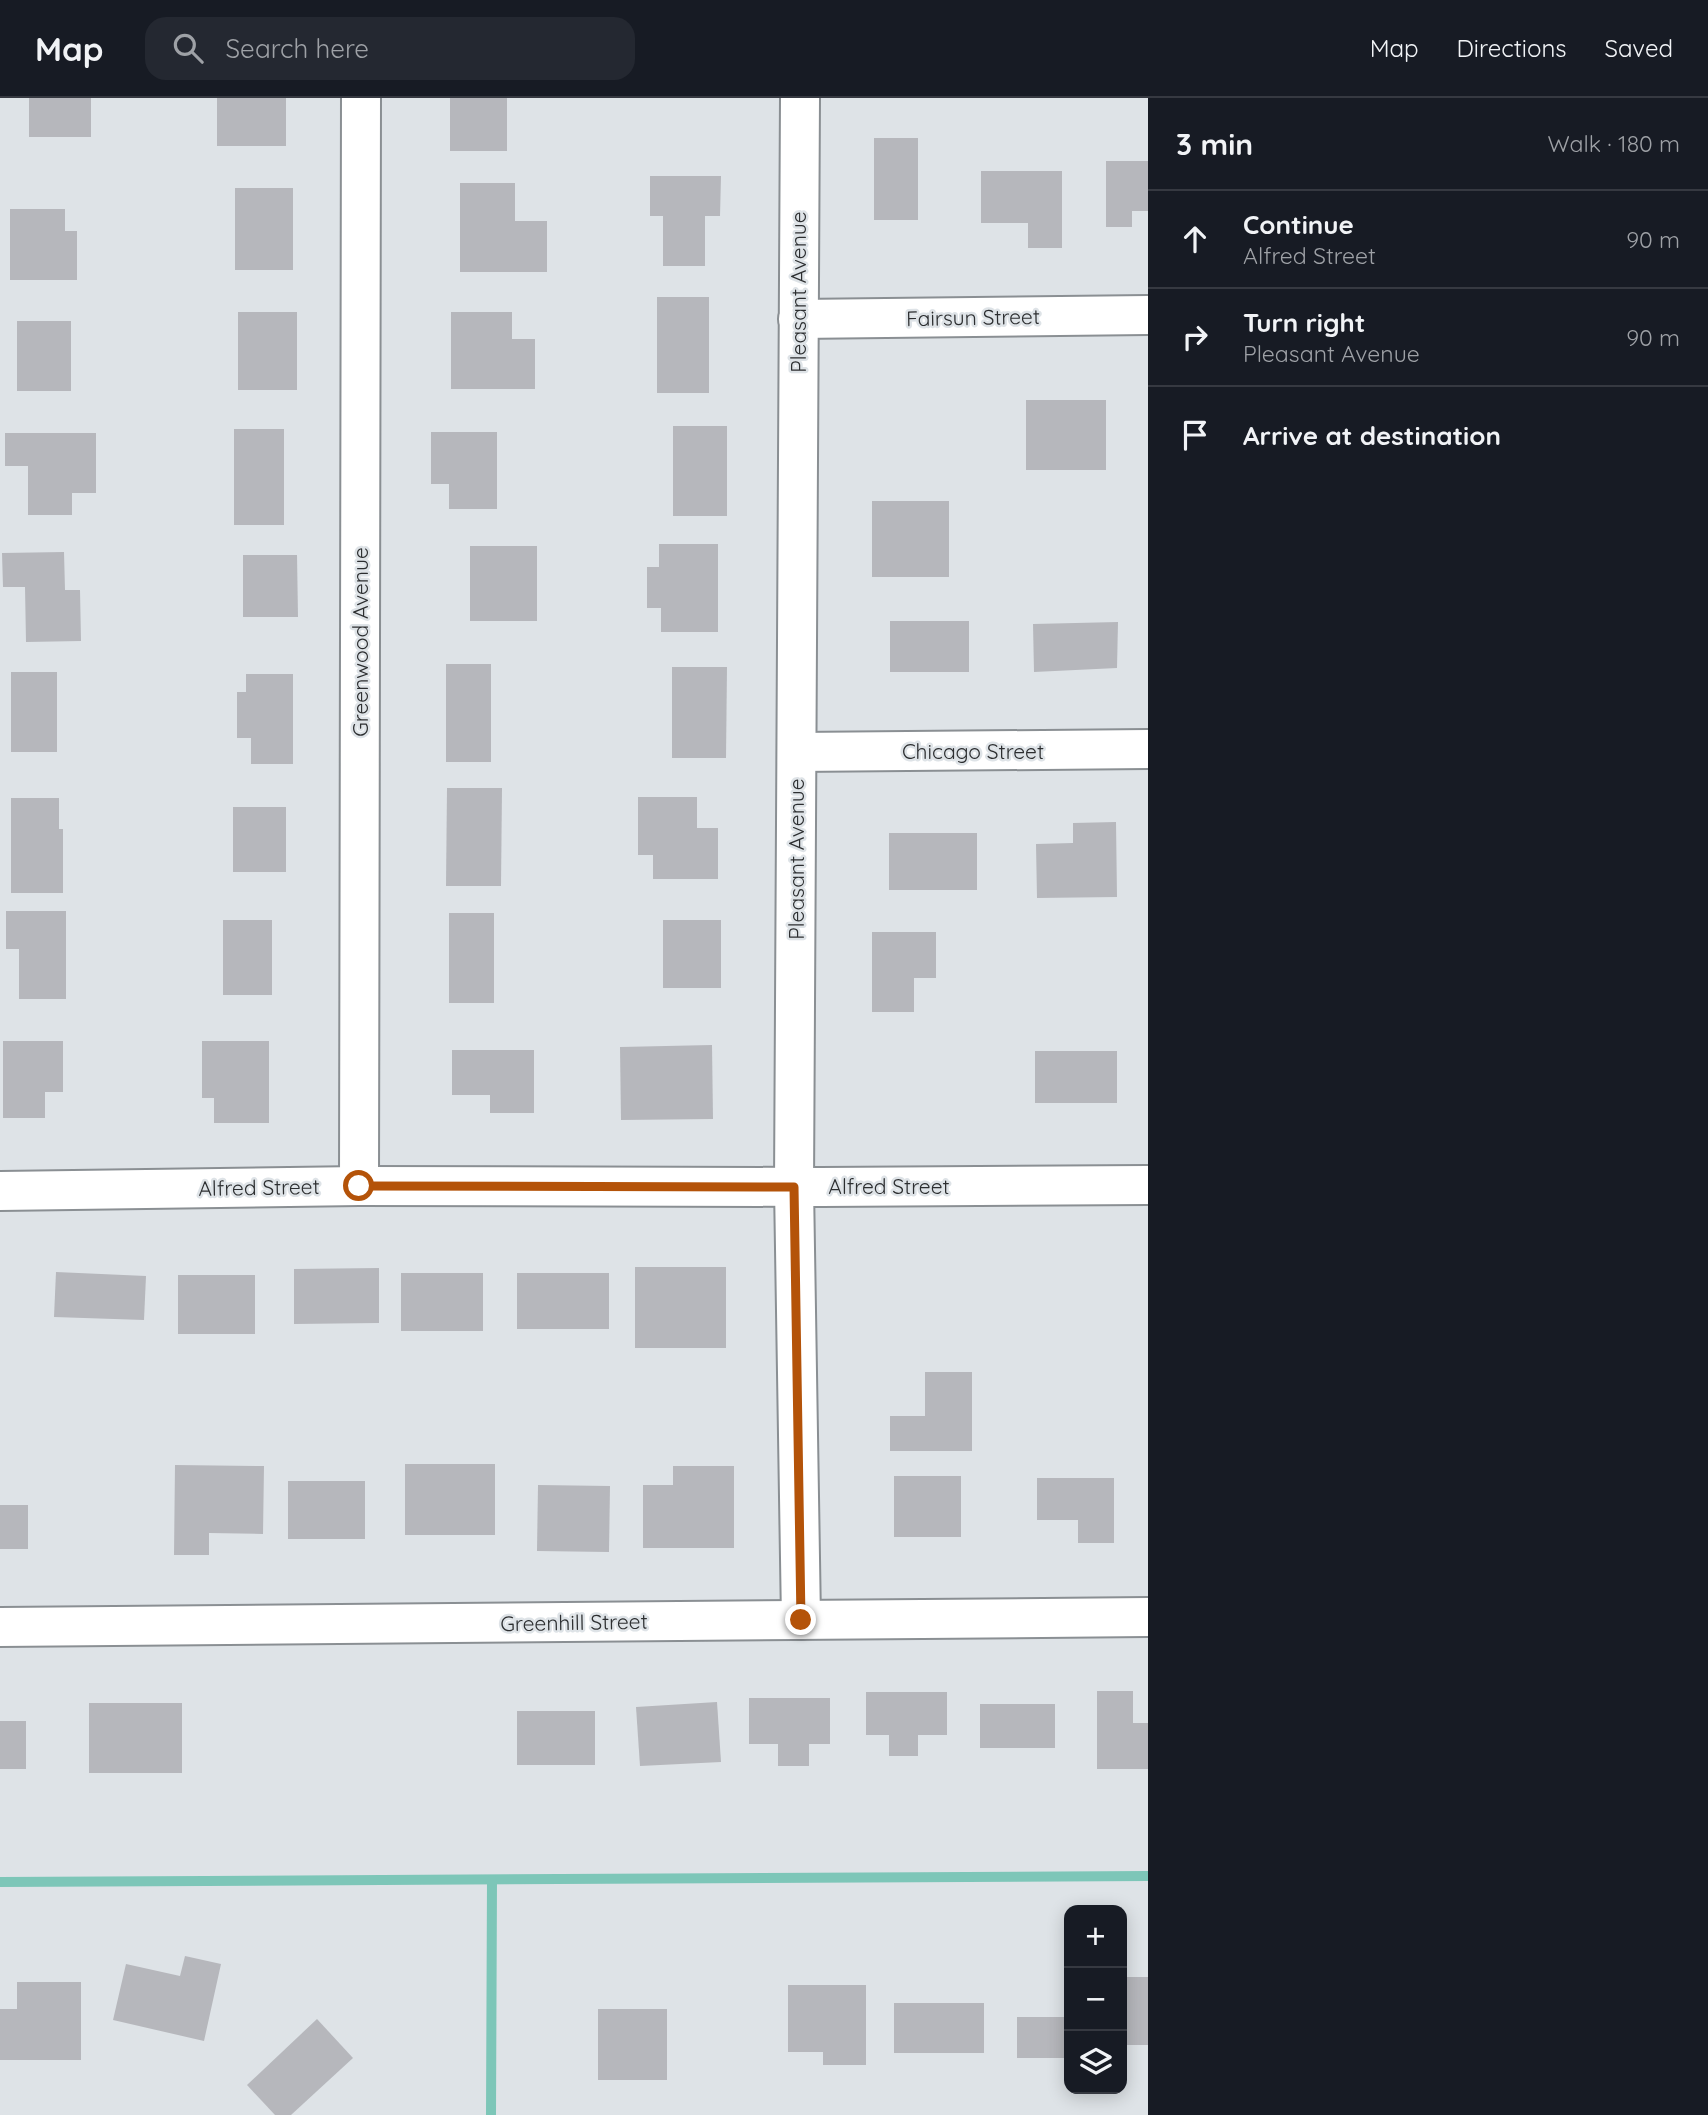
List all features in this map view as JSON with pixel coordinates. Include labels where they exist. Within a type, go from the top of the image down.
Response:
[{"type":"street","name":"Greenwood Avenue","points":[[359,1186],[361,98]]},
{"type":"street","name":"Pleasant Avenue","points":[[800,98],[794,1187],[801,1620]]},
{"type":"street","name":"Fairsun Street","points":[[798,319],[1148,315]]},
{"type":"street","name":"Chicago Street","points":[[797,752],[1148,750]]},
{"type":"street","name":"Alfred Street","points":[[0,1191],[359,1186],[1148,1185]]},
{"type":"street","name":"Greenhill Street","points":[[0,1627],[1148,1617]]},
{"type":"building","points":[[29,98],[91,98],[91,137],[29,137]]},
{"type":"building","points":[[217,98],[286,98],[286,146],[217,146]]},
{"type":"building","points":[[450,98],[507,98],[507,151],[450,151]]},
{"type":"building","points":[[874,138],[918,138],[918,220],[874,220]]},
{"type":"building","points":[[1106,161],[1148,161],[1148,211],[1132,211],[1132,227],[1106,227]]},
{"type":"building","points":[[981,171],[1062,171],[1062,248],[1028,248],[1028,223],[981,223]]},
{"type":"building","points":[[650,176],[721,176],[720,216],[705,216],[705,266],[663,266],[663,216],[650,216]]},
{"type":"building","points":[[460,183],[515,183],[515,221],[547,221],[547,272],[460,272]]},
{"type":"building","points":[[235,188],[293,188],[293,270],[235,270]]},
{"type":"building","points":[[10,209],[65,209],[65,231],[77,231],[77,280],[10,280]]},
{"type":"building","points":[[657,297],[709,297],[709,393],[657,393]]},
{"type":"building","points":[[238,312],[297,312],[297,390],[238,390]]},
{"type":"building","points":[[451,312],[512,312],[512,339],[535,339],[535,389],[451,389]]},
{"type":"building","points":[[17,321],[71,321],[71,391],[17,391]]},
{"type":"building","points":[[1026,400],[1106,400],[1106,470],[1026,470]]},
{"type":"building","points":[[673,426],[727,426],[727,516],[673,516]]},
{"type":"building","points":[[234,429],[284,429],[284,525],[234,525]]},
{"type":"building","points":[[431,432],[497,432],[497,509],[449,509],[449,484],[431,484]]},
{"type":"building","points":[[5,433],[96,433],[96,493],[72,493],[72,515],[28,515],[28,466],[5,466]]},
{"type":"building","points":[[872,501],[949,501],[949,577],[872,577]]},
{"type":"building","points":[[659,544],[718,544],[718,632],[661,632],[661,608],[647,608],[647,567],[659,567]]},
{"type":"building","points":[[470,546],[537,546],[537,621],[470,621]]},
{"type":"building","points":[[64,552],[65,590],[80,590],[81,641],[26,642],[25,587],[3,587],[2,553]]},
{"type":"building","points":[[243,555],[297,555],[298,617],[243,617]]},
{"type":"building","points":[[890,621],[969,621],[969,672],[890,672]]},
{"type":"building","points":[[1118,622],[1117,668],[1034,672],[1033,624]]},
{"type":"building","points":[[446,664],[491,664],[491,762],[446,762]]},
{"type":"building","points":[[672,667],[727,667],[726,758],[672,758]]},
{"type":"building","points":[[11,672],[57,672],[57,752],[11,752]]},
{"type":"building","points":[[246,674],[293,674],[293,764],[251,764],[251,738],[237,738],[237,692],[246,692]]},
{"type":"building","points":[[447,788],[502,788],[501,886],[446,886]]},
{"type":"building","points":[[638,797],[697,797],[697,828],[718,828],[718,879],[653,879],[653,855],[638,855]]},
{"type":"building","points":[[11,798],[59,798],[59,829],[63,829],[63,893],[11,893]]},
{"type":"building","points":[[233,807],[286,807],[286,872],[233,872]]},
{"type":"building","points":[[1116,822],[1117,897],[1037,898],[1036,844],[1073,843],[1073,823]]},
{"type":"building","points":[[889,833],[977,833],[977,890],[889,890]]},
{"type":"building","points":[[6,911],[66,911],[66,999],[19,999],[19,949],[6,949]]},
{"type":"building","points":[[449,913],[494,913],[494,1003],[449,1003]]},
{"type":"building","points":[[223,920],[272,920],[272,995],[223,995]]},
{"type":"building","points":[[663,920],[721,920],[721,988],[663,988]]},
{"type":"building","points":[[872,932],[936,932],[936,978],[914,978],[914,1012],[872,1012]]},
{"type":"building","points":[[3,1041],[63,1041],[63,1092],[45,1092],[45,1118],[3,1118]]},
{"type":"building","points":[[202,1041],[269,1041],[269,1123],[214,1123],[214,1098],[202,1098]]},
{"type":"building","points":[[712,1045],[713,1119],[621,1120],[620,1047]]},
{"type":"building","points":[[452,1050],[534,1050],[534,1113],[490,1113],[490,1095],[452,1095]]},
{"type":"building","points":[[1035,1051],[1117,1051],[1117,1103],[1035,1103]]},
{"type":"building","points":[[635,1267],[726,1267],[726,1348],[635,1348]]},
{"type":"building","points":[[379,1268],[379,1323],[294,1324],[294,1269]]},
{"type":"building","points":[[56,1272],[146,1276],[144,1320],[54,1317]]},
{"type":"building","points":[[401,1273],[483,1273],[483,1331],[401,1331]]},
{"type":"building","points":[[517,1273],[609,1273],[609,1329],[517,1329]]},
{"type":"building","points":[[178,1275],[255,1275],[255,1334],[178,1334]]},
{"type":"building","points":[[925,1372],[972,1372],[972,1451],[890,1451],[890,1416],[925,1416]]},
{"type":"building","points":[[405,1464],[495,1464],[495,1535],[405,1535]]},
{"type":"building","points":[[175,1465],[264,1466],[263,1534],[209,1533],[209,1555],[174,1555]]},
{"type":"building","points":[[673,1466],[734,1466],[734,1548],[643,1548],[643,1485],[673,1485]]},
{"type":"building","points":[[894,1476],[961,1476],[961,1537],[894,1537]]},
{"type":"building","points":[[1037,1478],[1114,1478],[1114,1543],[1078,1543],[1078,1520],[1037,1520]]},
{"type":"building","points":[[288,1481],[365,1481],[365,1539],[288,1539]]},
{"type":"building","points":[[538,1485],[610,1486],[609,1552],[537,1551]]},
{"type":"building","points":[[0,1505],[28,1505],[28,1549],[0,1549]]},
{"type":"building","points":[[1097,1691],[1133,1691],[1133,1723],[1148,1723],[1148,1769],[1097,1769]]},
{"type":"building","points":[[866,1692],[947,1692],[947,1735],[918,1735],[918,1756],[889,1756],[889,1735],[866,1735]]},
{"type":"building","points":[[749,1698],[830,1698],[830,1744],[809,1744],[809,1766],[778,1766],[778,1744],[749,1744]]},
{"type":"building","points":[[717,1702],[721,1762],[640,1766],[636,1707]]},
{"type":"building","points":[[89,1703],[182,1703],[182,1773],[89,1773]]},
{"type":"building","points":[[980,1704],[1055,1704],[1055,1748],[980,1748]]},
{"type":"building","points":[[517,1711],[595,1711],[595,1765],[517,1765]]},
{"type":"building","points":[[0,1721],[26,1721],[26,1769],[0,1769]]},
{"type":"building","points":[[185,1956],[221,1964],[204,2041],[113,2020],[126,1964],[180,1976]]},
{"type":"building","points":[[1127,1977],[1148,1977],[1148,2045],[1127,2045]]},
{"type":"building","points":[[17,1982],[81,1982],[81,2060],[0,2060],[0,2009],[17,2009]]},
{"type":"building","points":[[788,1985],[866,1985],[866,2065],[823,2065],[823,2052],[788,2052]]},
{"type":"building","points":[[894,2003],[984,2003],[984,2053],[894,2053]]},
{"type":"building","points":[[598,2009],[667,2009],[667,2080],[598,2080]]},
{"type":"building","points":[[1017,2017],[1064,2017],[1064,2058],[1017,2058]]},
{"type":"building","points":[[317,2019],[353,2058],[291,2115],[275,2115],[247,2085]]},
{"type":"waterway","points":[[0,1882],[1148,1876]]},
{"type":"waterway","points":[[491,2115],[492,1880]]},
{"type":"route","points":[[359,1186],[794,1187],[801,1620]]}]
